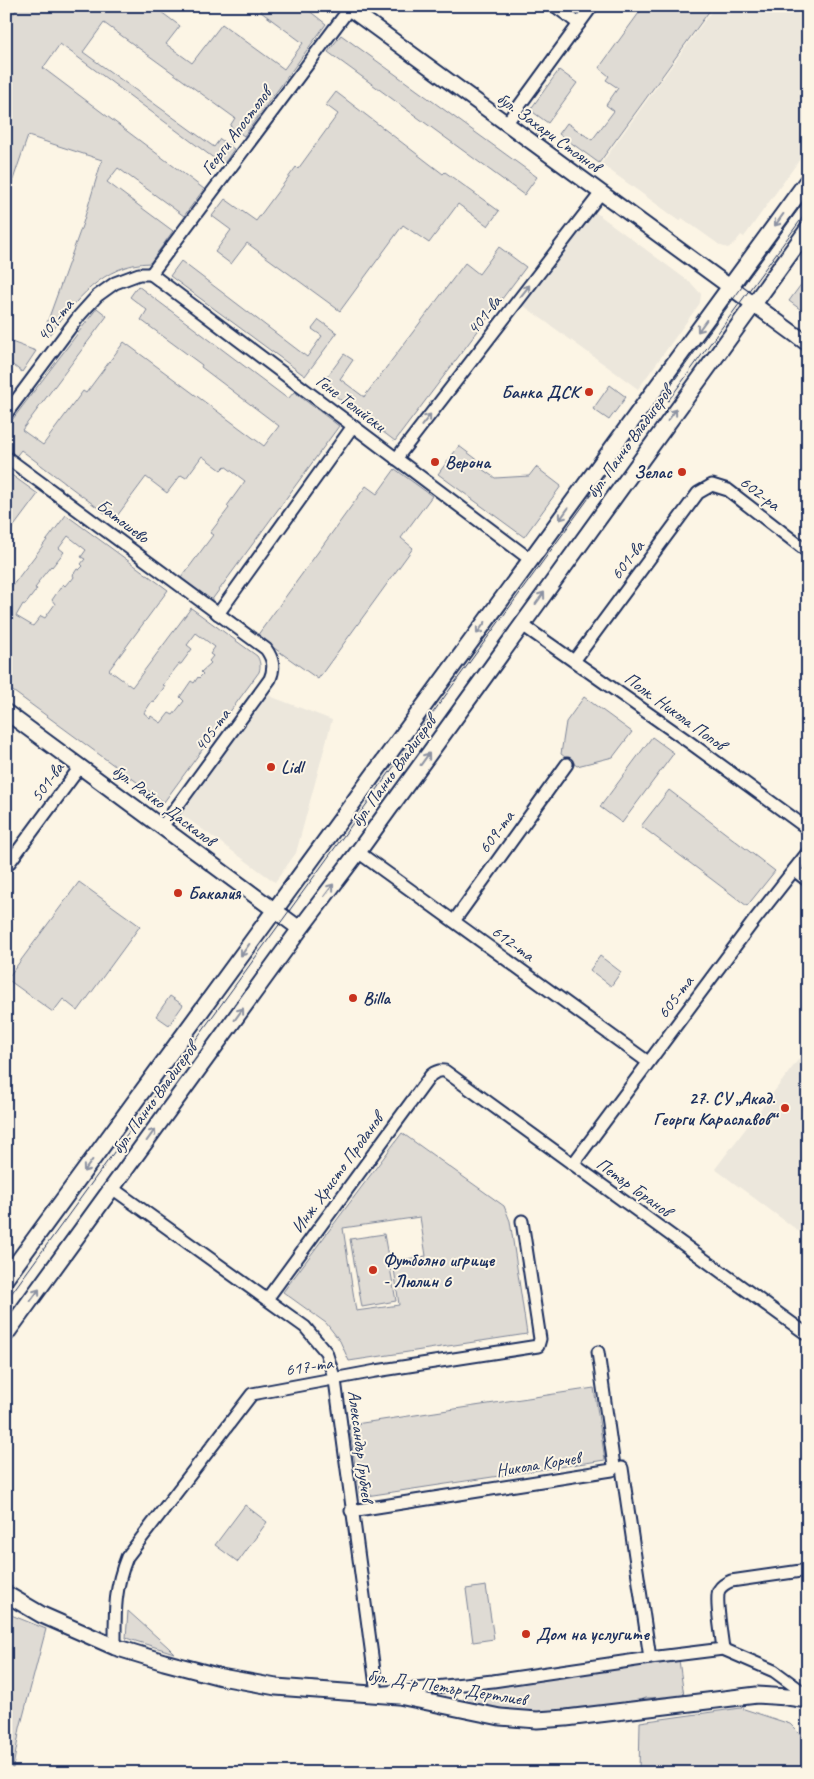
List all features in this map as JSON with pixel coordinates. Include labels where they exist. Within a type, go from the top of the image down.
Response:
[{"type":"main road","name":"бул. Панчо Владигеров","points":[[6,1278],[808,180]]},
{"type":"main road","name":"бул. Панчо Владигеров","points":[[6,1334],[358,852],[808,229]]},
{"type":"main road","name":"бул. Д-р Петър Дертлиев","points":[[6,1594],[42,1615],[115,1647],[197,1671],[276,1687],[398,1696],[500,1717],[537,1720],[757,1695],[808,1700]]},
{"type":"street","points":[[555,6],[579,24]]},
{"type":"street","points":[[506,124],[592,6]]},
{"type":"street","name":"бул. Захари Стоянов","points":[[348,8],[600,194],[808,344]]},
{"type":"street","name":"Георги Апостолов","points":[[151,274],[348,8]]},
{"type":"street","name":"401-ва","points":[[396,458],[600,194]]},
{"type":"street","name":"409-та","points":[[6,414],[79,316],[98,296],[115,283],[139,274],[151,274]]},
{"type":"street","name":"Гене Телийски","points":[[151,274],[531,560]]},
{"type":"street","points":[[218,614],[353,426]]},
{"type":"street","name":"Батошево","points":[[6,457],[266,649]]},
{"type":"street","name":"602-ра","points":[[712,485],[728,490],[808,552]]},
{"type":"street","name":"601-ва","points":[[574,661],[698,493],[712,485]]},
{"type":"street","name":"Полк. Никола Попов","points":[[521,624],[808,829]]},
{"type":"street","name":"405-та","points":[[162,828],[270,679],[273,663],[266,649]]},
{"type":"street","name":"бул. Райко Даскалов","points":[[6,712],[300,929]]},
{"type":"street","name":"609-та","points":[[454,921],[567,764]]},
{"type":"street","name":"501-ва","points":[[6,867],[80,767]]},
{"type":"street","name":"612-та","points":[[358,852],[648,1062]]},
{"type":"street","name":"605-та","points":[[573,1164],[808,852]]},
{"type":"street","points":[[794,870],[808,881]]},
{"type":"street","name":"Петър Горанов","points":[[438,1071],[445,1071],[808,1335]]},
{"type":"street","name":"Инж. Христо Проданов","points":[[266,1299],[432,1075],[438,1071]]},
{"type":"street","name":"Александър Грубчев","points":[[112,1188],[305,1327],[326,1352],[335,1380],[351,1511],[377,1693]]},
{"type":"street","name":"617-та","points":[[115,1647],[116,1598],[119,1576],[127,1557],[252,1394],[538,1346],[540,1339],[522,1221]]},
{"type":"street","name":"Никола Корчев","points":[[351,1511],[612,1470],[614,1466],[598,1352]]},
{"type":"street","points":[[622,1468],[650,1658]]},
{"type":"street","points":[[723,1650],[718,1599],[722,1586],[731,1581],[808,1570]]},
{"type":"street","points":[[377,1693],[493,1681],[650,1658],[723,1650],[774,1671],[808,1696]]},
{"type":"shaded area","points":[[19,6],[153,6],[180,26],[166,44],[192,63],[222,24],[284,69],[303,43],[261,12],[260,6],[303,6],[326,24],[244,136],[230,126],[235,118],[104,23],[83,52],[214,147],[220,139],[234,149],[223,165],[60,44],[43,68],[204,189],[184,216],[118,168],[107,182],[173,231],[150,263],[133,265],[104,277],[80,298],[49,335],[43,334],[83,223],[102,160],[28,136],[6,200],[6,24]]},
{"type":"shaded area","points":[[644,6],[713,6],[599,163],[559,134],[567,123],[592,140],[614,111],[606,105],[618,88],[606,80],[609,76],[599,68]]},
{"type":"shaded area","points":[[715,6],[787,6],[808,21],[808,148],[744,237],[741,235],[728,248],[721,246],[682,218],[680,221],[601,164]]},
{"type":"shaded area","points":[[341,35],[537,177],[524,195],[328,52]]},
{"type":"shaded area","points":[[559,70],[577,83],[548,123],[530,110]]},
{"type":"shaded area","points":[[336,92],[443,174],[445,172],[499,211],[488,226],[458,204],[429,243],[403,225],[340,311],[247,243],[231,264],[215,252],[231,230],[212,216],[225,199],[256,221],[296,167],[298,169],[338,114],[326,105]]},
{"type":"shaded area","points":[[591,209],[691,283],[701,294],[700,303],[638,389],[520,303]]},
{"type":"shaded area","points":[[499,247],[526,267],[395,441],[321,385],[344,354],[353,360],[340,379],[364,397],[465,263],[479,274]]},
{"type":"shaded area","points":[[181,261],[307,357],[322,336],[312,329],[319,320],[337,333],[305,376],[170,276]]},
{"type":"shaded area","points":[[808,275],[808,315],[789,301]]},
{"type":"shaded area","points":[[138,286],[288,399],[294,392],[339,426],[211,601],[181,578],[213,535],[210,533],[229,508],[227,506],[245,481],[225,466],[221,470],[202,456],[186,478],[181,475],[167,493],[146,477],[114,520],[21,450],[14,459],[6,453],[6,428],[97,308],[107,316],[22,430],[43,445],[83,391],[86,393],[124,342],[264,446],[279,426],[141,320],[147,310],[130,297]]},
{"type":"shaded area","points":[[6,340],[36,351],[22,372],[6,360]]},
{"type":"shaded area","points":[[610,385],[626,397],[609,420],[593,409]]},
{"type":"shaded area","points":[[459,446],[479,461],[476,465],[495,478],[529,476],[536,467],[561,486],[524,537],[438,474]]},
{"type":"shaded area","points":[[395,469],[432,496],[401,538],[413,548],[318,679],[257,636],[366,486],[377,494]]},
{"type":"shaded area","points":[[6,471],[38,494],[6,537]]},
{"type":"shaded area","points":[[66,515],[168,590],[109,670],[132,687],[191,608],[257,656],[260,664],[259,672],[164,802],[6,686],[6,594]],"holes":[[[68,536],[86,550],[81,557],[85,559],[81,564],[83,566],[79,570],[77,569],[71,581],[65,586],[63,584],[52,600],[55,604],[45,618],[41,616],[33,626],[16,616],[23,604],[25,605],[37,589],[35,588],[38,582],[64,552],[59,548]],[[196,633],[215,647],[210,654],[213,656],[209,661],[211,663],[201,672],[203,674],[194,683],[191,681],[180,697],[184,701],[173,715],[169,713],[161,723],[151,716],[150,718],[144,713],[165,686],[163,685],[192,649],[187,645]]]},
{"type":"shaded area","points":[[267,695],[332,720],[296,853],[275,882],[181,814]]},
{"type":"shaded area","points":[[584,697],[632,732],[613,757],[577,766],[561,754],[566,722]]},
{"type":"shaded area","points":[[652,737],[674,753],[622,823],[600,807]]},
{"type":"shaded area","points":[[669,790],[775,871],[747,906],[641,826]]},
{"type":"shaded area","points":[[79,882],[140,926],[78,1011],[63,999],[53,1012],[7,979]]},
{"type":"shaded area","points":[[600,956],[621,972],[611,986],[590,970]]},
{"type":"shaded area","points":[[170,996],[183,1005],[169,1025],[156,1016]]},
{"type":"shaded area","name":"27. СУ „Акад. Георги Караславов“","points":[[808,1047],[808,1238],[715,1169]]},
{"type":"shaded area","points":[[402,1133],[504,1206],[510,1221],[527,1334],[349,1361],[340,1341],[326,1323],[283,1292]],"holes":[[[420,1217],[426,1256],[393,1261],[399,1305],[356,1311],[343,1228]]]},
{"type":"shaded area","name":"Футболно игрище - Люлин 6","points":[[384,1234],[396,1301],[362,1307],[350,1239]]},
{"type":"shaded area","points":[[594,1388],[605,1460],[360,1497],[349,1425]]},
{"type":"shaded area","points":[[245,1505],[267,1522],[238,1562],[215,1545]]},
{"type":"shaded area","points":[[486,1586],[494,1639],[473,1642],[466,1589]]},
{"type":"shaded area","points":[[128,1611],[168,1647],[174,1653],[126,1638]]},
{"type":"shaded area","points":[[6,1613],[46,1629],[20,1728],[12,1773],[6,1773]]},
{"type":"shaded area","points":[[679,1660],[684,1696],[646,1698],[627,1705],[538,1715],[463,1704],[466,1689]]},
{"type":"shaded area","points":[[741,1708],[790,1724],[808,1742],[808,1773],[639,1773],[640,1722]]},
{"type":"tram line","points":[[6,1301],[808,196]]},
{"type":"tram line","points":[[668,401],[808,210]]},
{"type":"place","name":"Банка ДСК","points":[[589,392]]},
{"type":"place","name":"Верона","points":[[435,462]]},
{"type":"place","name":"Зелас","points":[[682,472]]},
{"type":"place","name":"Lidl","points":[[271,767]]},
{"type":"place","name":"Бакалия","points":[[178,893]]},
{"type":"place","name":"Billa","points":[[353,998]]},
{"type":"place","name":"27. СУ „Акад. Георги Караславов“","points":[[785,1108]]},
{"type":"place","name":"Футболно игрище - Люлин 6","points":[[373,1270]]},
{"type":"place","name":"Дом на услугите","points":[[526,1634]]}]
